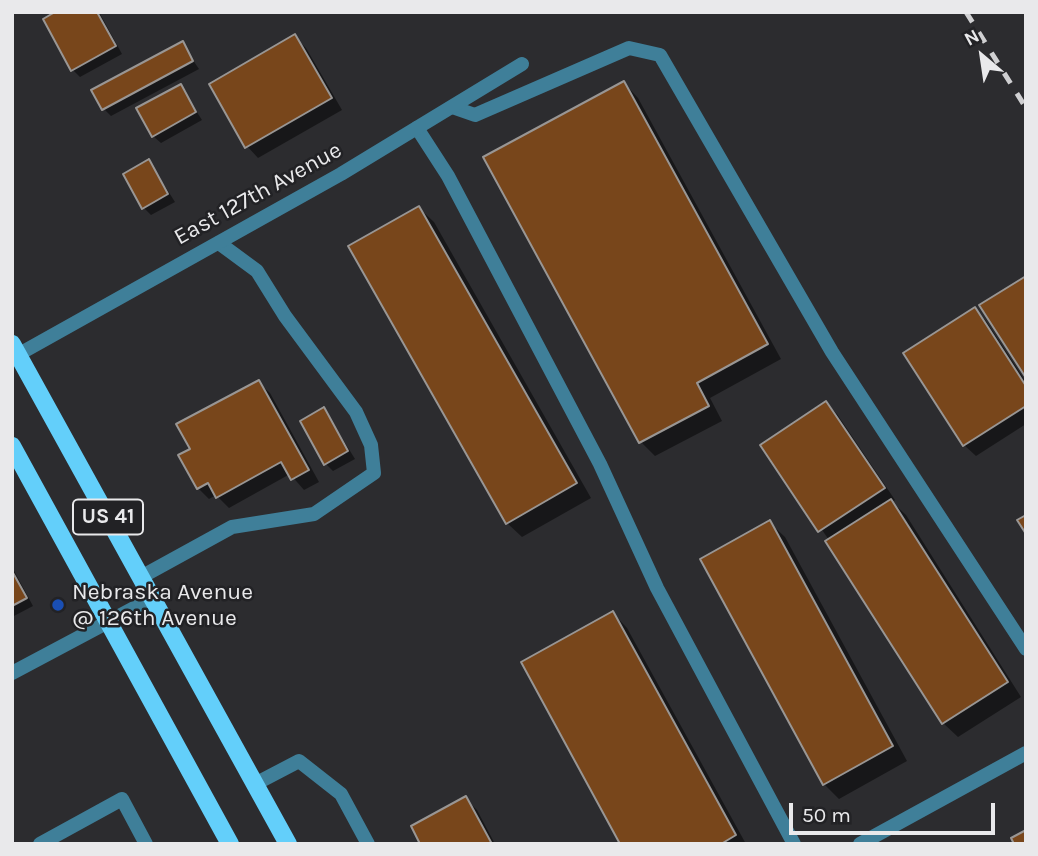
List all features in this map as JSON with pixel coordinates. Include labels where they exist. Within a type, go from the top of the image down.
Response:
[{"type":"main road","name":"US 41","points":[[14,352],[288,844]]},
{"type":"main road","name":"US 41","points":[[12,446],[229,844]]},
{"type":"street","points":[[452,107],[475,115],[629,48],[660,55],[832,352],[1026,649]]},
{"type":"street","name":"East 127th Avenue","points":[[14,352],[219,243],[522,64]]},
{"type":"street","points":[[417,128],[448,176],[594,452],[657,588],[794,844]]},
{"type":"street","points":[[141,577],[232,527],[314,514],[374,473],[371,445],[356,412],[285,316],[257,271],[219,243]]},
{"type":"street","points":[[12,673],[153,598]]},
{"type":"street","points":[[860,844],[1026,753]]},
{"type":"street","points":[[256,784],[299,761],[341,794],[368,844]]},
{"type":"street","points":[[40,844],[122,799],[146,844]]},
{"type":"street","points":[[218,823],[218,844]]},
{"type":"building","points":[[55,12],[97,12],[116,46],[71,71],[43,19]]},
{"type":"building","points":[[295,34],[332,98],[245,148],[209,84]]},
{"type":"building","points":[[183,41],[193,61],[102,110],[91,90]]},
{"type":"building","points":[[624,81],[768,344],[697,383],[709,406],[639,443],[483,157]]},
{"type":"building","points":[[181,84],[196,112],[152,137],[136,108]]},
{"type":"building","points":[[149,159],[168,194],[142,209],[123,174]]},
{"type":"building","points":[[419,206],[577,483],[506,524],[348,246]]},
{"type":"building","points":[[1026,276],[1026,378],[979,305]]},
{"type":"building","points":[[975,307],[1026,386],[1026,406],[963,446],[903,353]]},
{"type":"building","points":[[259,380],[309,470],[291,480],[281,462],[216,498],[208,483],[197,489],[178,455],[190,449],[176,424]]},
{"type":"building","points":[[826,401],[885,488],[818,532],[760,445]]},
{"type":"building","points":[[324,407],[348,451],[324,465],[300,421]]},
{"type":"building","points":[[891,499],[1008,682],[942,724],[825,541]]},
{"type":"building","points":[[1026,515],[1026,534],[1017,520]]},
{"type":"building","points":[[770,520],[893,746],[823,785],[700,559]]},
{"type":"building","points":[[12,571],[27,598],[12,606]]},
{"type":"building","points":[[613,611],[736,835],[721,844],[620,844],[521,662]]},
{"type":"building","points":[[466,796],[492,844],[420,844],[411,826]]},
{"type":"building","points":[[1026,830],[1026,844],[1014,844],[1011,838]]},
{"type":"railway","points":[[966,12],[1026,108]]},
{"type":"place","name":"Nebraska Avenue @ 126th Avenue","points":[[58,605]]}]
